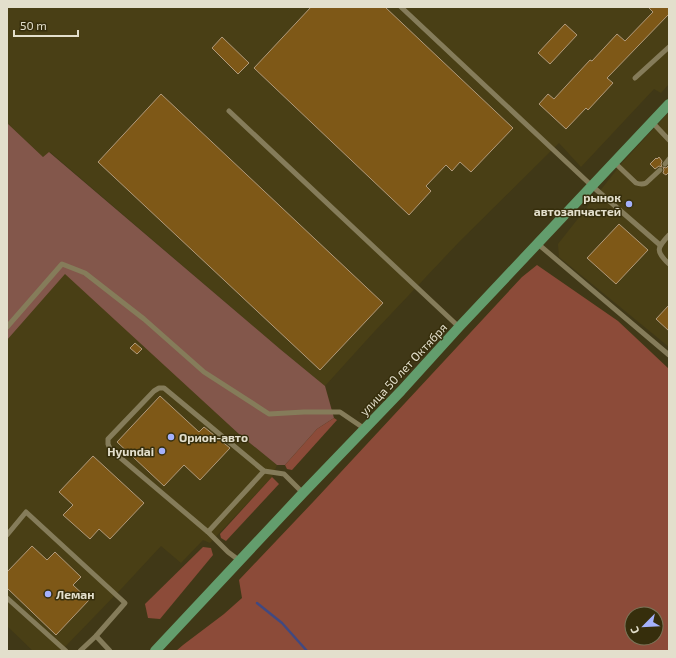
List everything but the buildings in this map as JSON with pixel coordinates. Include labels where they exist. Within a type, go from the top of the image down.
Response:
[{"type":"main road","name":"улица 50 лет Октября","points":[[155,651],[669,104]]},
{"type":"lane","points":[[401,7],[592,186],[660,245]]},
{"type":"lane","points":[[635,78],[669,47]]},
{"type":"lane","points":[[229,111],[458,328]]},
{"type":"lane","points":[[652,122],[669,140]]},
{"type":"lane","points":[[614,162],[640,184],[646,183],[660,170]]},
{"type":"lane","points":[[669,235],[660,245],[659,252],[669,264]]},
{"type":"lane","points":[[538,244],[669,355]]},
{"type":"lane","points":[[7,327],[62,264],[85,273],[144,319],[204,372],[269,414],[340,412],[365,429]]},
{"type":"lane","points":[[240,561],[110,449],[108,439],[154,391],[159,388],[164,388],[264,471],[284,474],[303,493]]},
{"type":"lane","points":[[208,532],[264,471]]},
{"type":"lane","points":[[7,535],[26,512],[125,603],[96,636],[80,651]]},
{"type":"lane","points":[[7,598],[66,651]]},
{"type":"lane","points":[[96,636],[110,651]]},
{"type":"shaded area","points":[[7,7],[669,7],[669,84],[661,93],[654,89],[581,167],[559,143],[459,242],[325,386],[50,152],[43,157],[7,123]]},
{"type":"shaded area","name":"рынок автозапчастей","points":[[669,112],[669,347],[559,257],[558,244],[622,163]]},
{"type":"shaded area","points":[[7,123],[43,157],[49,152],[325,386],[334,418],[317,429],[285,465],[277,465],[240,435],[65,274],[7,340]]},
{"type":"shaded area","points":[[537,265],[618,321],[669,369],[669,651],[176,651],[224,614],[242,598],[239,580],[522,277]]},
{"type":"shaded area","points":[[65,273],[240,435],[277,465],[272,477],[210,543],[203,540],[181,563],[161,546],[61,651],[33,651],[7,626],[7,340]]},
{"type":"shaded area","points":[[334,418],[337,420],[292,470],[287,469],[285,465],[317,429]]},
{"type":"shaded area","points":[[272,477],[279,484],[226,541],[221,538],[220,534]]},
{"type":"shaded area","points":[[203,547],[211,548],[213,555],[160,619],[148,618],[145,604]]},
{"type":"waterway","points":[[257,603],[282,623],[307,651]]},
{"type":"place","name":"рынок автозапчастей","points":[[629,204]]},
{"type":"place","name":"Орион-авто","points":[[171,437]]},
{"type":"place","name":"Hyundai","points":[[162,451]]},
{"type":"place","name":"Леман","points":[[48,594]]}]
